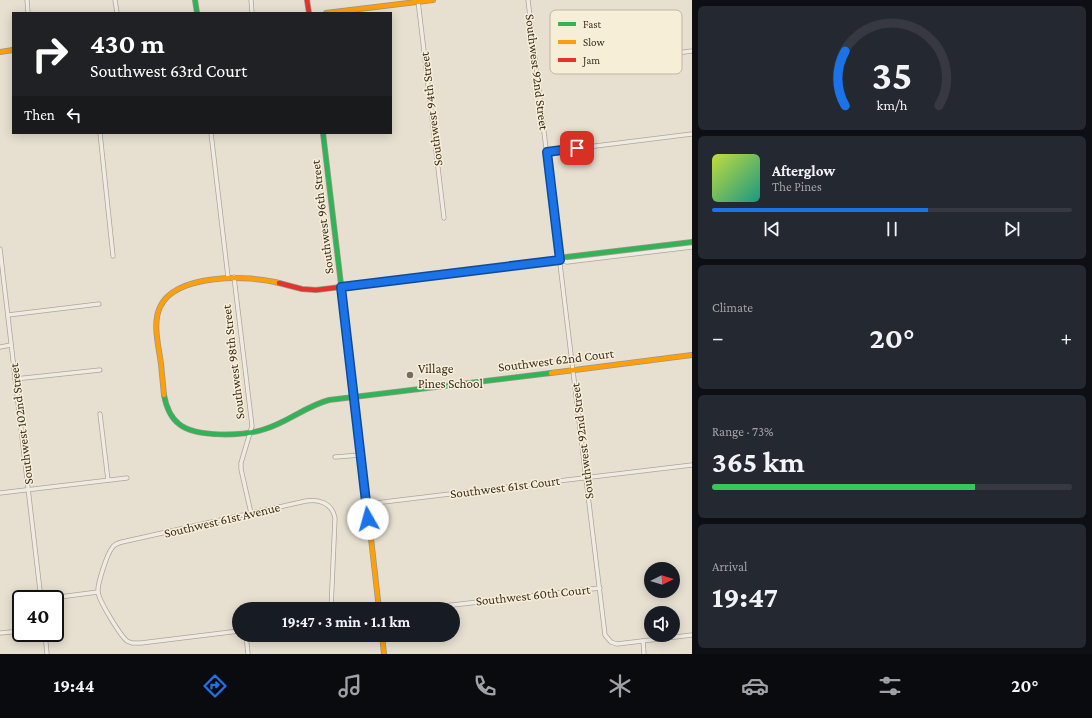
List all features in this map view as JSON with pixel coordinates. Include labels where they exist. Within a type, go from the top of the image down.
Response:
[{"type":"street","points":[[27,0],[28,12]]},
{"type":"street","points":[[116,0],[117,12]]},
{"type":"street","points":[[195,0],[197,12]]},
{"type":"street","points":[[251,0],[252,12]]},
{"type":"street","points":[[307,0],[309,12]]},
{"type":"street","points":[[334,12],[433,0]]},
{"type":"street","name":"Southwest 92nd Street","points":[[528,0],[606,635],[610,642],[616,644],[643,641]]},
{"type":"street","name":"Southwest 94th Street","points":[[418,1],[444,218]]},
{"type":"street","points":[[0,52],[12,50]]},
{"type":"street","points":[[682,52],[692,51]]},
{"type":"street","points":[[100,134],[113,256]]},
{"type":"street","points":[[211,134],[228,277],[267,280],[308,290],[690,244]]},
{"type":"street","name":"Southwest 96th Street","points":[[323,134],[378,602]]},
{"type":"street","points":[[547,152],[692,134]]},
{"type":"street","name":"Southwest 102nd Street","points":[[0,249],[1,273],[8,315],[40,590]]},
{"type":"street","name":"Southwest 62nd Court","points":[[228,277],[177,289],[168,296],[160,306],[157,317],[156,324],[165,403],[171,417],[182,426],[200,433],[223,434],[251,432],[271,427],[312,404],[354,396],[692,355]]},
{"type":"street","name":"Southwest 98th Street","points":[[234,277],[252,426],[241,466],[251,513]]},
{"type":"street","points":[[8,315],[99,304]]},
{"type":"street","points":[[0,347],[11,345]]},
{"type":"street","points":[[15,379],[100,370]]},
{"type":"street","points":[[100,414],[108,480]]},
{"type":"street","points":[[335,457],[361,455]]},
{"type":"street","name":"Southwest 61st Court","points":[[367,504],[692,465]]},
{"type":"street","points":[[0,492],[127,478]]},
{"type":"street","name":"Southwest 61st Avenue","points":[[98,592],[98,586],[107,558],[111,549],[116,544],[310,500],[323,502],[334,514],[335,522],[331,602]]},
{"type":"street","name":"Southwest 60th Court","points":[[460,604],[600,588]]},
{"type":"street","points":[[64,596],[98,592],[120,633],[129,642],[141,643],[232,632]]},
{"type":"street","points":[[0,633],[12,632]]},
{"type":"street","points":[[644,654],[643,641],[692,635]]},
{"type":"street","points":[[46,642],[47,654]]},
{"type":"street","points":[[247,642],[248,654]]},
{"type":"street","points":[[383,642],[384,654]]},
{"type":"traffic: fast","points":[[195,0],[197,12]]},
{"type":"traffic: fast","points":[[323,134],[367,503]]},
{"type":"traffic: fast","points":[[490,269],[554,261],[566,257],[692,242]]},
{"type":"traffic: fast","points":[[164,395],[167,407],[173,418],[187,429],[208,434],[233,434],[265,429],[329,400],[551,373]]},
{"type":"traffic: slow","points":[[334,12],[433,0]]},
{"type":"traffic: slow","points":[[0,52],[12,50]]},
{"type":"traffic: slow","points":[[164,395],[156,321],[160,307],[168,296],[181,288],[197,282],[214,279],[250,279],[279,283]]},
{"type":"traffic: slow","points":[[551,373],[692,355]]},
{"type":"traffic: slow","points":[[367,503],[378,602]]},
{"type":"traffic: slow","points":[[383,642],[384,654]]},
{"type":"traffic: jam","points":[[307,0],[309,12]]},
{"type":"traffic: jam","points":[[279,283],[302,289],[316,290],[490,269]]},
{"type":"place","name":"Village Pines School","points":[[410,375]]},
{"type":"route","points":[[368,519],[341,287],[560,260],[547,152],[577,148]]}]
